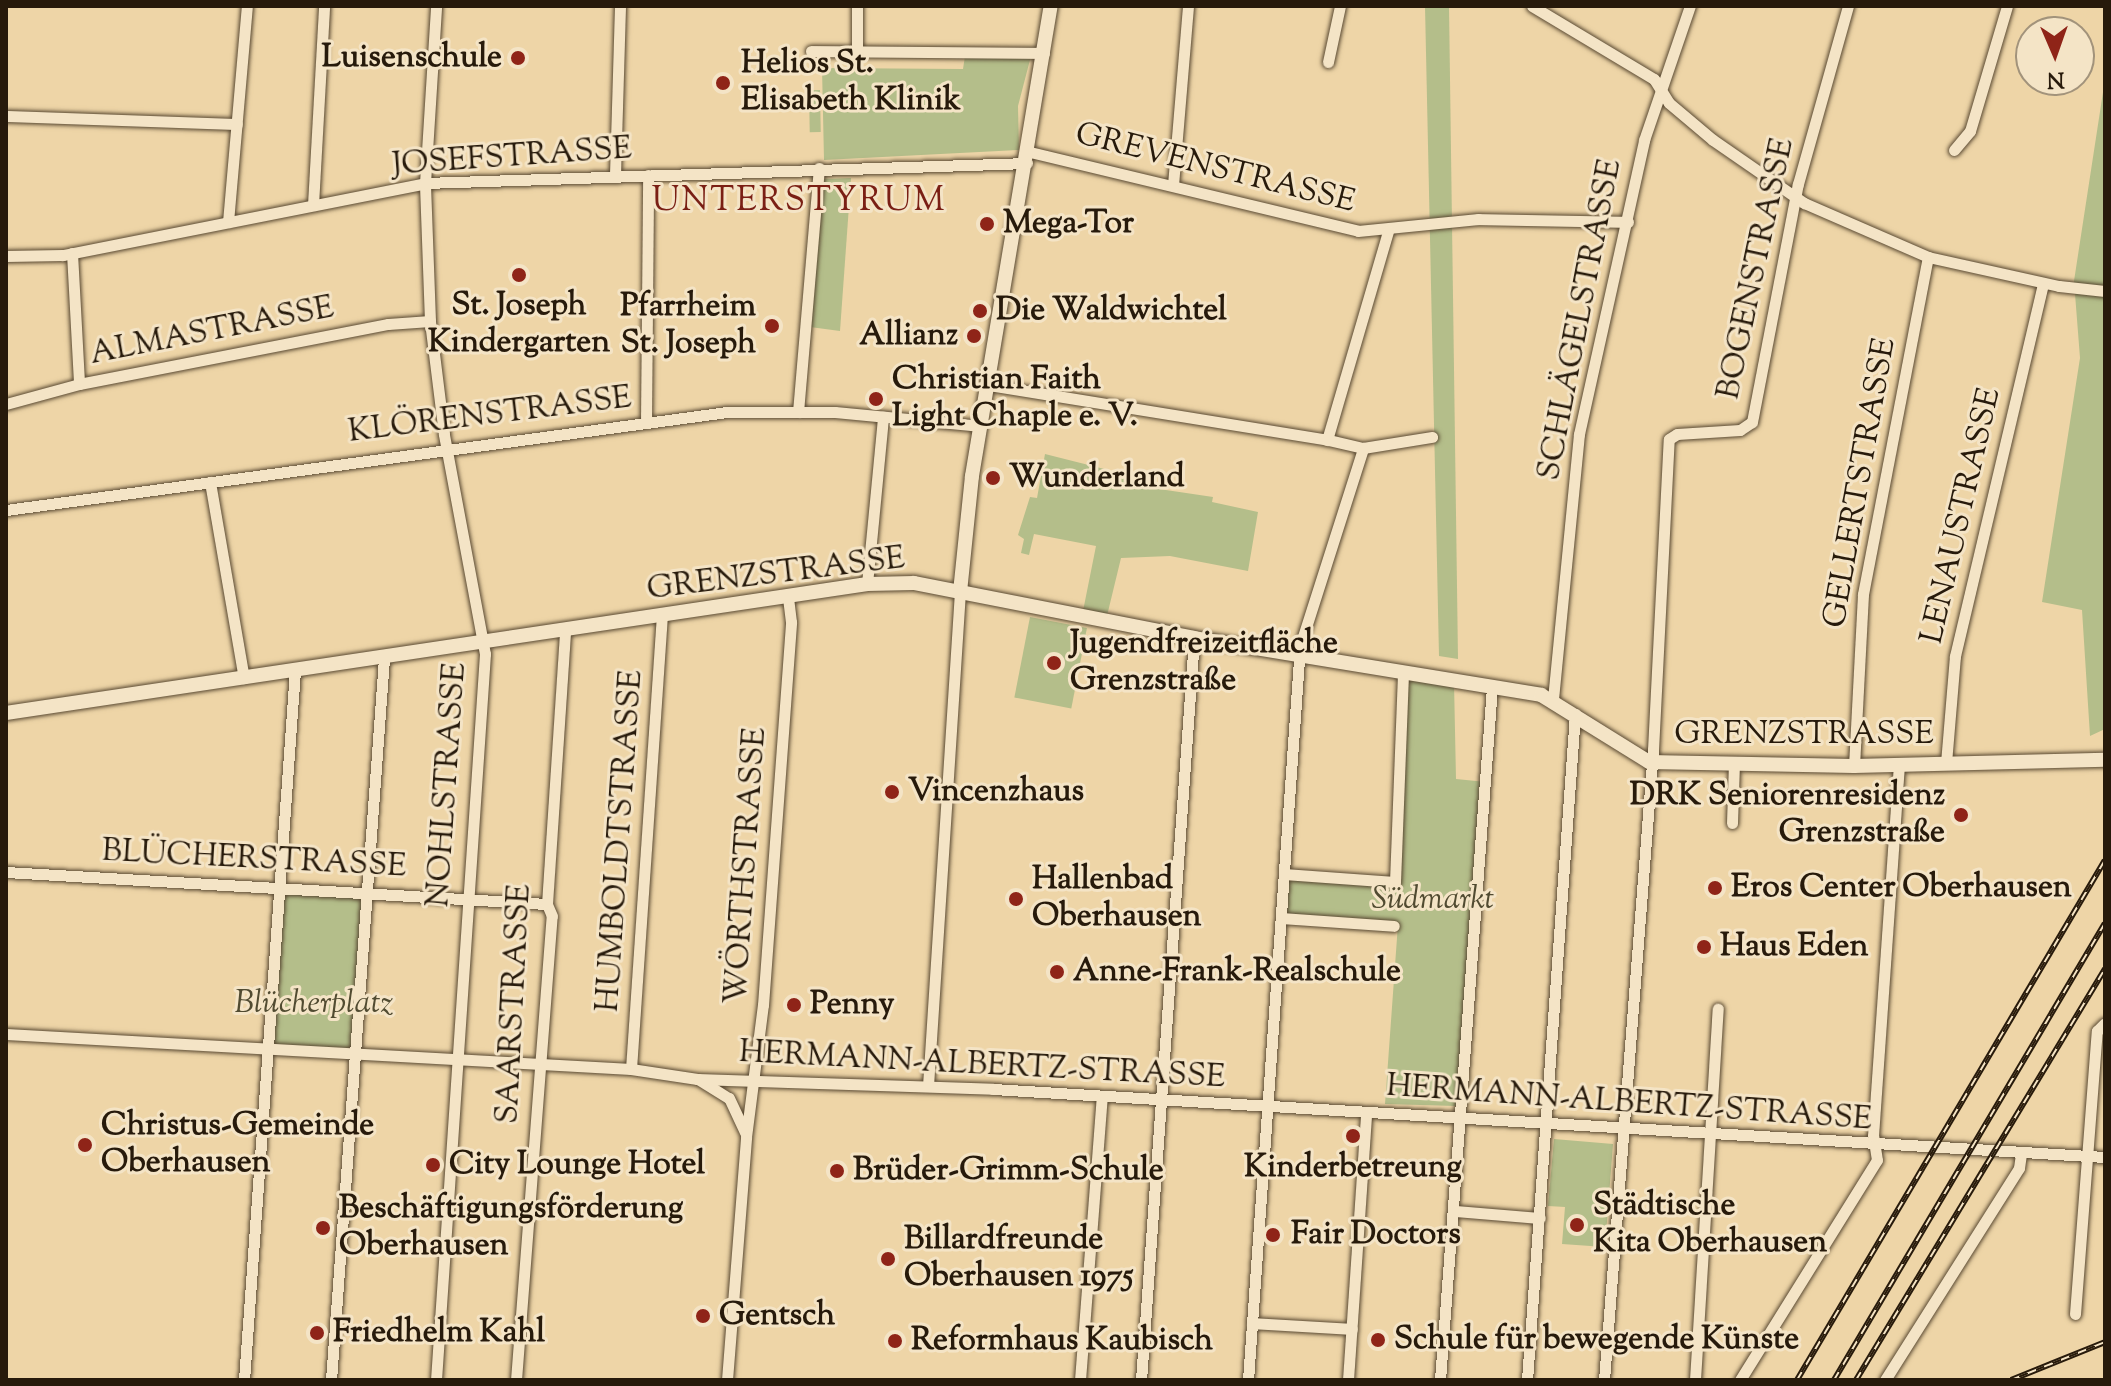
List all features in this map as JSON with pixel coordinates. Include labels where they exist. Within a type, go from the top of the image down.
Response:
[{"type":"street","points":[[228,222],[247,6]]},
{"type":"street","points":[[313,205],[324,6]]},
{"type":"street","name":"NOHLSTRASSE","points":[[436,6],[425,183],[430,321],[447,448],[481,643],[436,1380]]},
{"type":"street","points":[[615,175],[620,6]]},
{"type":"street","points":[[857,6],[857,51]]},
{"type":"street","points":[[928,1086],[961,554],[1051,6]]},
{"type":"street","points":[[1173,185],[1188,6]]},
{"type":"street","points":[[1328,62],[1340,6]]},
{"type":"street","points":[[1532,6],[1654,79],[1669,103],[1776,189],[1928,257],[2043,283],[2105,291]]},
{"type":"street","name":"SCHLÄGELSTRASSE","points":[[1553,699],[1577,443],[1661,89],[1690,6]]},
{"type":"street","name":"BOGENSTRASSE","points":[[1649,762],[1669,439],[1677,434],[1740,430],[1752,422],[1795,196],[1848,6]]},
{"type":"street","points":[[1954,150],[1970,131],[2007,6]]},
{"type":"street","points":[[811,51],[1044,53]]},
{"type":"street","points":[[6,116],[237,124]]},
{"type":"street","name":"JOSEFSTRASSE","points":[[6,256],[72,253],[425,183],[1028,158]]},
{"type":"street","name":"GREVENSTRASSE","points":[[1028,158],[1173,185],[1325,225],[1388,231],[1478,219],[1628,222]]},
{"type":"street","points":[[798,412],[819,168]]},
{"type":"street","points":[[646,423],[648,175]]},
{"type":"street","points":[[1327,440],[1388,231]]},
{"type":"street","points":[[72,253],[79,384]]},
{"type":"street","name":"GELLERTSTRASSE","points":[[1854,766],[1863,594],[1928,257]]},
{"type":"street","name":"LENAUSTRASSE","points":[[1946,763],[1955,656],[2043,283]]},
{"type":"street","name":"ALMASTRASSE","points":[[6,404],[79,384],[388,324],[430,321]]},
{"type":"street","points":[[989,385],[1363,448],[1432,437]]},
{"type":"street","name":"KLÖRENSTRASSE","points":[[6,510],[727,412],[798,412],[981,426]]},
{"type":"street","points":[[867,584],[883,417]]},
{"type":"street","points":[[1248,1380],[1300,656],[1363,448]]},
{"type":"street","points":[[210,482],[244,678]]},
{"type":"street","name":"GRENZSTRASSE","points":[[6,713],[867,584],[914,583],[1194,638],[1553,699],[1649,762],[1854,766],[2105,760]]},
{"type":"street","name":"WÖRTHSTRASSE","points":[[727,1380],[786,697],[788,598]]},
{"type":"street","name":"HUMBOLDTSTRASSE","points":[[631,1069],[662,617]]},
{"type":"street","name":"SAARSTRASSE","points":[[516,1380],[552,916],[547,904],[565,631]]},
{"type":"street","points":[[1141,1380],[1194,638]]},
{"type":"street","points":[[331,1380],[363,901],[368,893],[384,658]]},
{"type":"street","points":[[244,1380],[295,671]]},
{"type":"street","points":[[1284,874],[1395,882],[1403,673]]},
{"type":"street","points":[[1440,1380],[1462,1119],[1492,687]]},
{"type":"street","points":[[1527,1380],[1575,714]]},
{"type":"street","points":[[1604,1380],[1649,762]]},
{"type":"street","points":[[1732,823],[1734,764]]},
{"type":"street","points":[[1740,1380],[1877,1160],[1899,765]]},
{"type":"street","name":"BLÜCHERSTRASSE","points":[[6,872],[547,904]]},
{"type":"street","points":[[1281,918],[1394,926]]},
{"type":"street","points":[[1695,1380],[1718,1009]]},
{"type":"street","points":[[2075,1314],[2097,1031],[2105,1023]]},
{"type":"street","name":"HERMANN-ALBERTZ-STRASSE","points":[[6,1034],[631,1069],[697,1079],[755,1078],[928,1086],[1710,1136],[2105,1157]]},
{"type":"street","name":"WÖRTHSTRASSE","points":[[697,1079],[729,1098],[746,1137]]},
{"type":"street","points":[[1080,1380],[1102,1097]]},
{"type":"street","points":[[1348,1380],[1366,1114]]},
{"type":"street","points":[[1885,1380],[2019,1168],[2021,1153]]},
{"type":"street","points":[[1455,1211],[1540,1218]]},
{"type":"street","points":[[1252,1323],[1352,1329]]},
{"type":"green space","points":[[1425,6],[1449,6],[1458,659],[1439,656]]},
{"type":"green space","points":[[965,56],[1031,56],[1018,106],[1019,150],[824,160],[822,68],[963,69]]},
{"type":"green space","points":[[2105,79],[2105,729],[2090,736],[2082,610],[2042,602],[2080,358],[2074,281]]},
{"type":"green space","points":[[809,90],[820,90],[821,132],[810,132]]},
{"type":"green space","points":[[851,178],[840,331],[810,327],[824,179]]},
{"type":"green space","points":[[1045,454],[1140,478],[1139,486],[1213,497],[1212,502],[1258,512],[1248,571],[1170,556],[1121,558],[1106,620],[1082,616],[1096,546],[1034,534],[1029,555],[1021,553],[1024,539],[1018,535],[1030,497],[1037,498]]},
{"type":"green space","name":"Jugendfreizeitfläche Grenzstraße","points":[[1030,617],[1087,628],[1071,709],[1014,697]]},
{"type":"green space","name":"Südmarkt","points":[[1403,673],[1454,682],[1456,779],[1486,782],[1456,1106],[1385,1104],[1398,924],[1287,918],[1284,874],[1395,882]]},
{"type":"green space","name":"Blücherplatz","points":[[280,888],[368,893],[359,1054],[272,1050]]},
{"type":"green space","name":"Städtische Kita Oberhausen","points":[[1554,1139],[1613,1144],[1605,1247],[1562,1244],[1565,1207],[1548,1206]]},
{"type":"railway","points":[[1797,1380],[2105,860]]},
{"type":"railway","points":[[1834,1380],[2105,923]]},
{"type":"railway","points":[[1856,1380],[2105,969]]},
{"type":"railway","points":[[2011,1380],[2105,1342]]},
{"type":"place","name":"Luisenschule","points":[[518,58]]},
{"type":"place","name":"Helios St. Elisabeth Klinik","points":[[723,83]]},
{"type":"place","name":"Mega-Tor","points":[[987,224]]},
{"type":"place","name":"St. Joseph Kindergarten","points":[[519,275]]},
{"type":"place","name":"Die Waldwichtel","points":[[980,311]]},
{"type":"place","name":"Pfarrheim St. Joseph","points":[[772,326]]},
{"type":"place","name":"Allianz","points":[[974,336]]},
{"type":"place","name":"Christian Faith Light Chaple e. V.","points":[[876,399]]},
{"type":"place","name":"Wunderland","points":[[993,478]]},
{"type":"place","name":"Jugendfreizeitfläche Grenzstraße","points":[[1054,663]]},
{"type":"place","name":"Vincenzhaus","points":[[892,792]]},
{"type":"place","name":"DRK Seniorenresidenz Grenzstraße","points":[[1961,815]]},
{"type":"place","name":"Eros Center Oberhausen","points":[[1715,888]]},
{"type":"place","name":"Hallenbad Oberhausen","points":[[1016,899]]},
{"type":"place","name":"Haus Eden","points":[[1704,947]]},
{"type":"place","name":"Anne-Frank-Realschule","points":[[1057,972]]},
{"type":"place","name":"Penny","points":[[794,1005]]},
{"type":"place","name":"Kinderbetreung","points":[[1353,1136]]},
{"type":"place","name":"Christus-Gemeinde Oberhausen","points":[[85,1145]]},
{"type":"place","name":"City Lounge Hotel","points":[[433,1165]]},
{"type":"place","name":"Brüder-Grimm-Schule","points":[[837,1171]]},
{"type":"place","name":"Städtische Kita Oberhausen","points":[[1577,1225]]},
{"type":"place","name":"Beschäftigungsförderung Oberhausen","points":[[323,1228]]},
{"type":"place","name":"Fair Doctors","points":[[1273,1235]]},
{"type":"place","name":"Billardfreunde Oberhausen 1975","points":[[888,1259]]},
{"type":"place","name":"Gentsch","points":[[703,1316]]},
{"type":"place","name":"Friedhelm Kahl","points":[[317,1333]]},
{"type":"place","name":"Schule für bewegende Künste","points":[[1378,1340]]},
{"type":"place","name":"Reformhaus Kaubisch","points":[[895,1341]]},
{"type":"district","name":"UNTERSTYRUM","points":[[799,202]]}]
